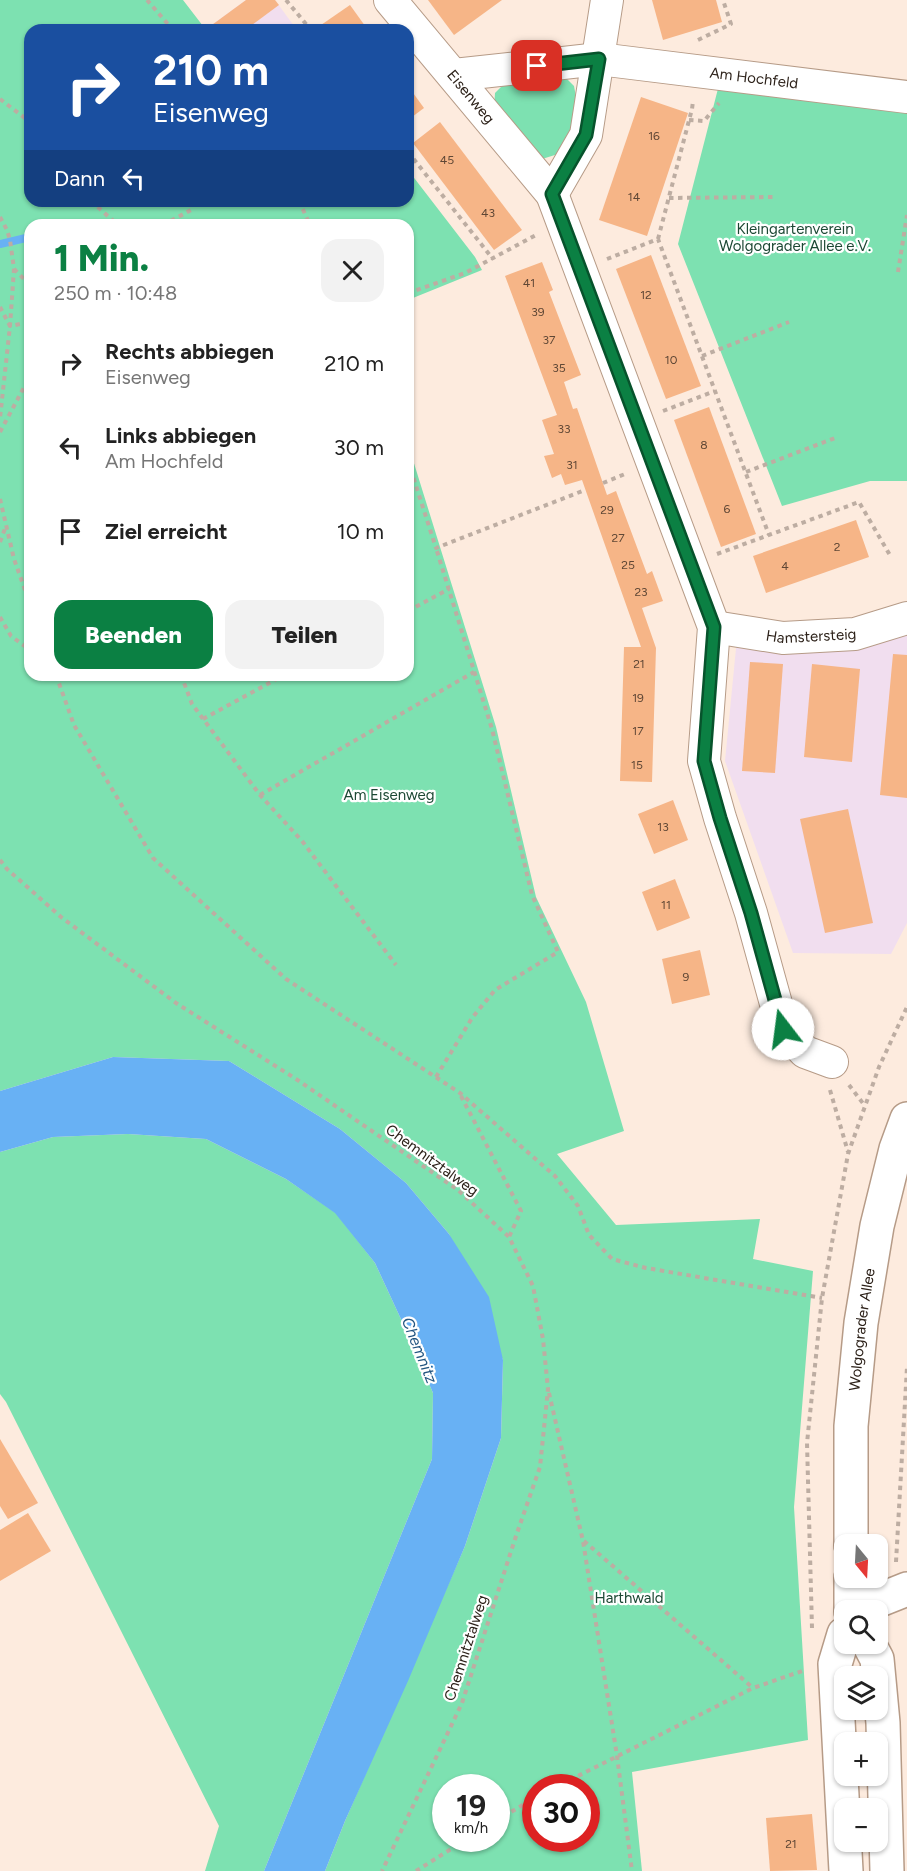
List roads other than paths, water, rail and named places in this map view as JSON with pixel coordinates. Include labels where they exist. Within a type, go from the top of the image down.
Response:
[{"type":"main road","name":"Wolgograder Allee","points":[[851,1534],[852,1426],[861,1323],[877,1226],[896,1149],[907,1119]]},
{"type":"main road","points":[[879,1600],[901,1591]]},
{"type":"main road","points":[[838,1654],[835,1664],[846,1871]]},
{"type":"main road","points":[[874,1654],[877,1659],[883,1723],[887,1871]]},
{"type":"street","name":"Eisenweg","points":[[390,0],[410,24]]},
{"type":"street","points":[[558,207],[586,135],[607,0]]},
{"type":"street","name":"Eisenweg","points":[[414,28],[558,207],[714,627],[704,761],[751,913],[783,1029],[805,1052],[832,1062]]},
{"type":"street","name":"Am Hochfeld","points":[[454,75],[599,59],[907,97]]},
{"type":"street","name":"Hamstersteig","points":[[714,627],[783,638],[855,634],[907,618]]},
{"type":"water","name":"Chemnitz","points":[[113,1057],[229,1061],[340,1129],[406,1183],[449,1234],[489,1297],[503,1360],[501,1438],[465,1546],[325,1871],[264,1871],[432,1459],[433,1393],[375,1263],[335,1213],[286,1179],[206,1139],[128,1134],[53,1137],[0,1152],[0,1091]]},
{"type":"waterway","points":[[0,244],[24,238]]},
{"type":"park label","name":"Kleingartenverein Wolgograder Allee e.V.","points":[[795,238]]},
{"type":"park label","name":"Am Eisenweg","points":[[389,795]]},
{"type":"park label","name":"Harthwald","points":[[629,1598]]}]
